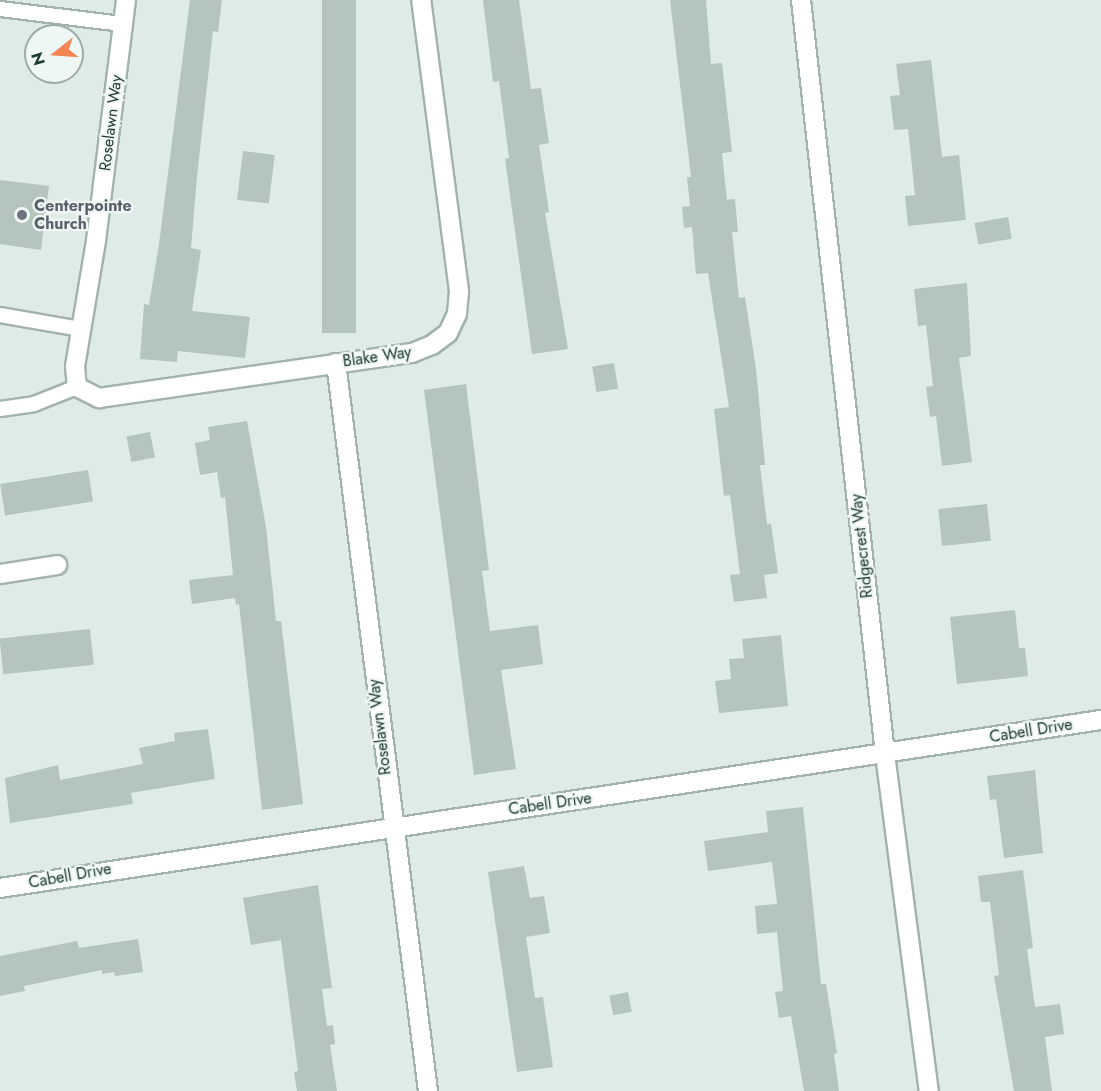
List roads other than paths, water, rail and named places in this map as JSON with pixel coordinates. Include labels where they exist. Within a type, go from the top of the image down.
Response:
[{"type":"street","name":"Roselawn Way","points":[[77,387],[75,366],[96,241],[126,0]]},
{"type":"street","name":"Blake Way","points":[[77,387],[99,398],[423,349],[441,339],[458,314],[456,256],[421,0]]},
{"type":"street","name":"Ridgecrest Way","points":[[801,0],[885,754],[929,1091]]},
{"type":"street","name":"Roselawn Way","points":[[336,363],[392,827],[428,1091]]},
{"type":"street","points":[[0,574],[57,565]]},
{"type":"street","name":"Cabell Drive","points":[[0,888],[1101,720]]},
{"type":"lane","points":[[0,9],[123,24]]},
{"type":"lane","points":[[0,315],[80,329]]},
{"type":"lane","points":[[0,409],[34,404],[77,387]]},
{"type":"place","name":"Centerpointe Church","points":[[22,215]]}]
